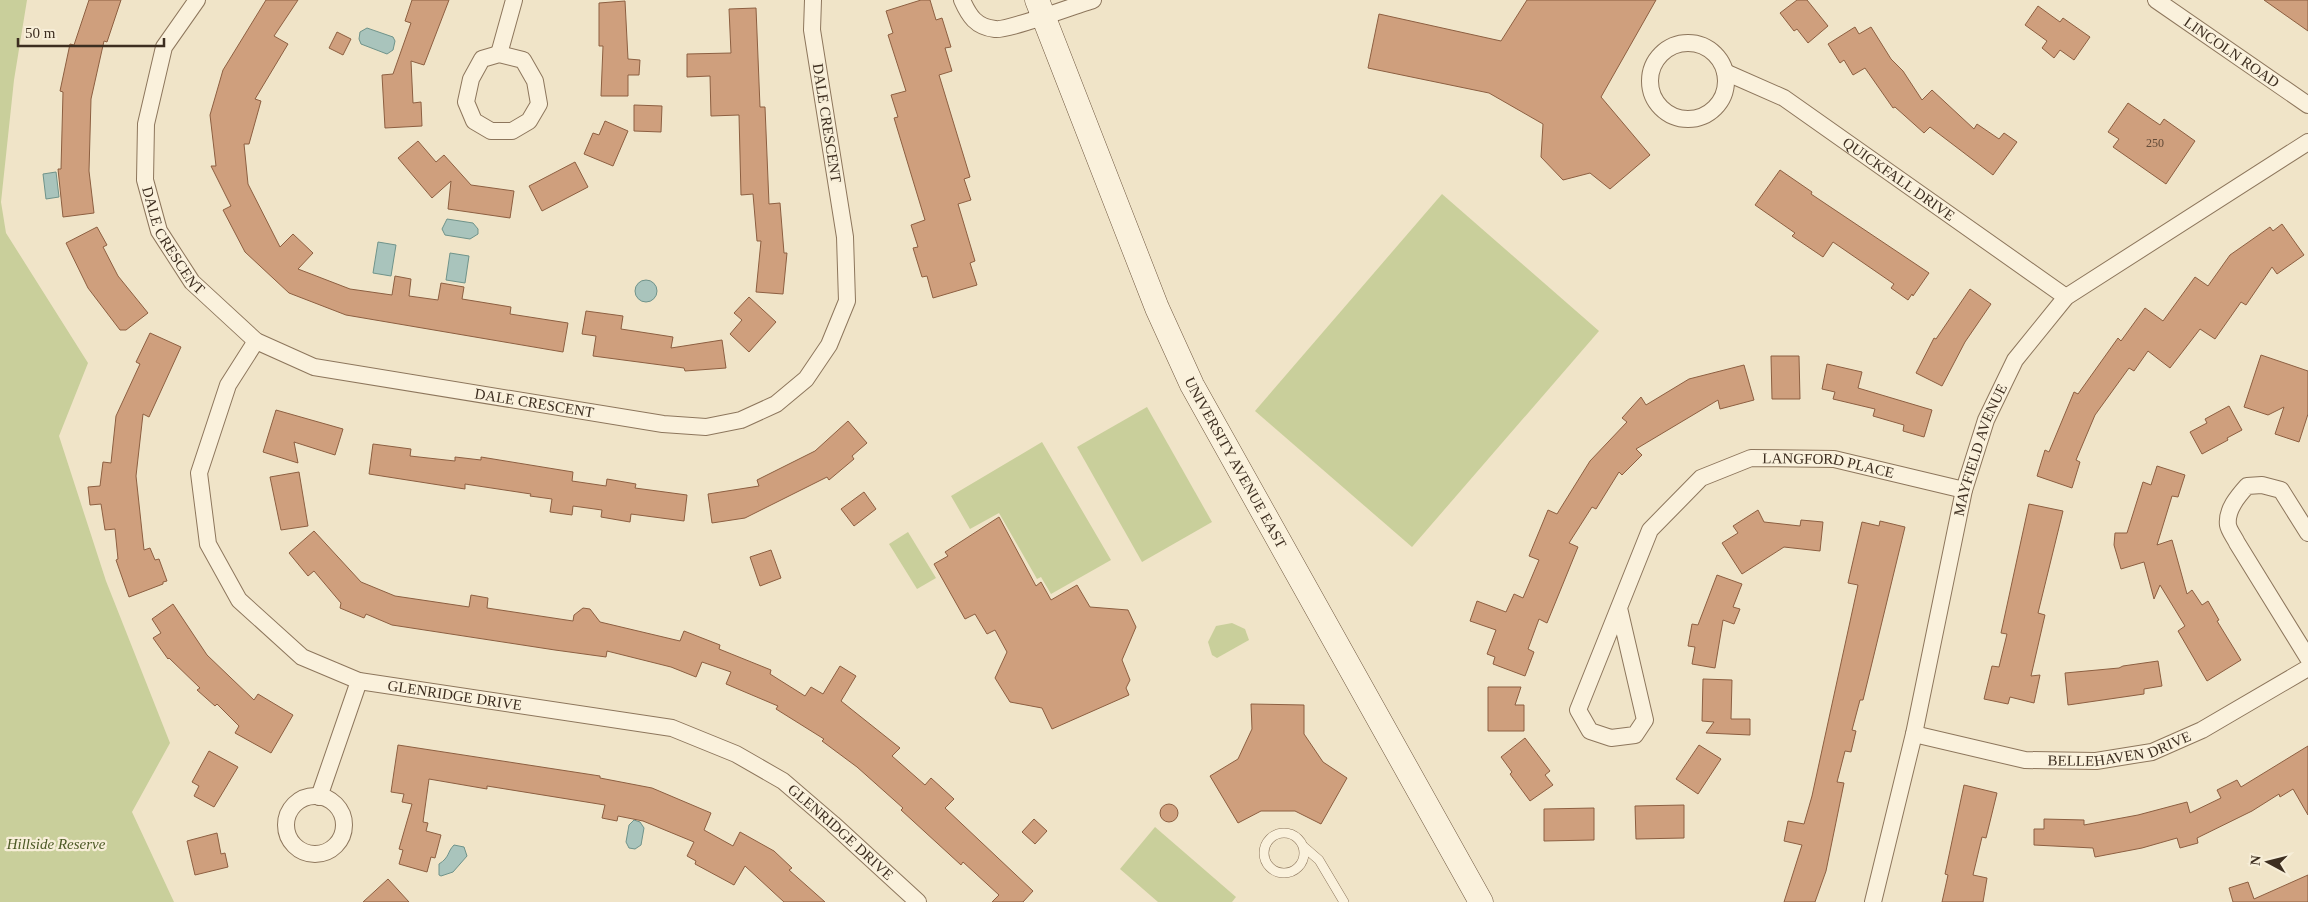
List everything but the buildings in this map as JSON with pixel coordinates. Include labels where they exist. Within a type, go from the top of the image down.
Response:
[{"type":"main road","name":"UNIVERSITY AVENUE EAST","points":[[1040,8],[1157,308],[1192,385],[1481,902]]},
{"type":"street","name":"DALE CRESCENT","points":[[196,0],[164,47],[146,124],[146,180],[159,231],[192,282],[256,341],[314,367],[663,424],[706,427],[741,420],[776,404],[806,379],[829,345],[847,300],[845,236],[812,30],[813,0]]},
{"type":"street","points":[[499,54],[514,0]]},
{"type":"street","points":[[962,0],[968,15],[981,25],[997,30],[1040,8],[1093,0]]},
{"type":"street","name":"LINCOLN ROAD","points":[[2156,0],[2308,105]]},
{"type":"street","points":[[1677,44],[1699,44],[1708,48],[1722,63],[1725,72],[1725,92],[1721,101],[1707,115],[1697,119],[1677,118],[1667,113],[1658,106],[1652,96],[1649,85],[1653,64],[1663,52],[1677,44]]},
{"type":"street","points":[[499,54],[522,60],[535,80],[539,104],[529,121],[512,131],[491,131],[474,122],[466,102],[471,79],[482,59],[499,54]]},
{"type":"street","name":"QUICKFALL DRIVE","points":[[1725,72],[1784,98],[2066,297]]},
{"type":"street","name":"MAYFIELD AVENUE","points":[[1873,902],[1914,734],[1964,490],[1986,420],[2015,360],[2066,297],[2308,142]]},
{"type":"street","name":"GLENRIDGE DRIVE","points":[[256,341],[228,385],[199,473],[208,544],[239,600],[302,657],[359,682],[672,728],[736,754],[783,782],[834,824],[918,902]]},
{"type":"street","name":"LANGFORD PLACE","points":[[1620,608],[1646,720],[1635,735],[1611,738],[1590,731],[1578,710],[1650,530],[1701,478],[1751,458],[1834,459],[1964,490]]},
{"type":"street","points":[[2308,533],[2281,490],[2262,485],[2247,486],[2235,500],[2228,525],[2308,658]]},
{"type":"street","name":"BELLEHAVEN DRIVE","points":[[1914,734],[2025,760],[2096,761],[2152,752],[2202,730],[2308,668]]},
{"type":"street","points":[[319,797],[359,682]]},
{"type":"lane","points":[[1304,847],[1304,854],[1299,866],[1287,873],[1274,870],[1265,860],[1264,853],[1268,841],[1278,833],[1290,833],[1296,836],[1304,847],[1319,860],[1344,902]]},
{"type":"green space","name":"Hillside Reserve","points":[[0,0],[27,0],[14,80],[1,202],[6,233],[88,363],[59,436],[106,581],[170,743],[132,812],[174,902],[0,902]]},
{"type":"green space","points":[[1442,194],[1599,331],[1412,547],[1255,411]]},
{"type":"green space","points":[[1147,407],[1212,522],[1142,562],[1077,447]]},
{"type":"green space","points":[[1042,442],[1111,560],[1051,594],[1041,577],[1037,579],[999,513],[970,529],[951,496]]},
{"type":"green space","points":[[908,532],[936,578],[917,589],[889,544]]},
{"type":"green space","points":[[1232,623],[1245,629],[1249,640],[1217,658],[1212,655],[1208,642],[1216,626]]},
{"type":"green space","points":[[1155,827],[1236,897],[1232,902],[1158,902],[1120,869]]},
{"type":"water","points":[[367,28],[393,37],[395,41],[393,50],[387,54],[361,44],[359,39],[360,32]]},
{"type":"water","points":[[56,172],[59,197],[46,199],[43,174]]},
{"type":"water","points":[[447,219],[473,223],[478,229],[478,234],[470,239],[445,235],[442,229]]},
{"type":"water","points":[[378,242],[396,245],[391,276],[373,273]]},
{"type":"water","points":[[450,253],[469,256],[465,283],[446,280]]},
{"type":"water","points":[[646,280],[654,283],[657,291],[654,299],[646,302],[638,299],[635,291],[638,283]]},
{"type":"water","points":[[634,820],[640,822],[644,828],[641,845],[635,849],[629,848],[626,842],[629,825]]},
{"type":"water","points":[[454,845],[464,847],[467,856],[453,872],[441,876],[439,875],[439,864],[445,859]]}]
